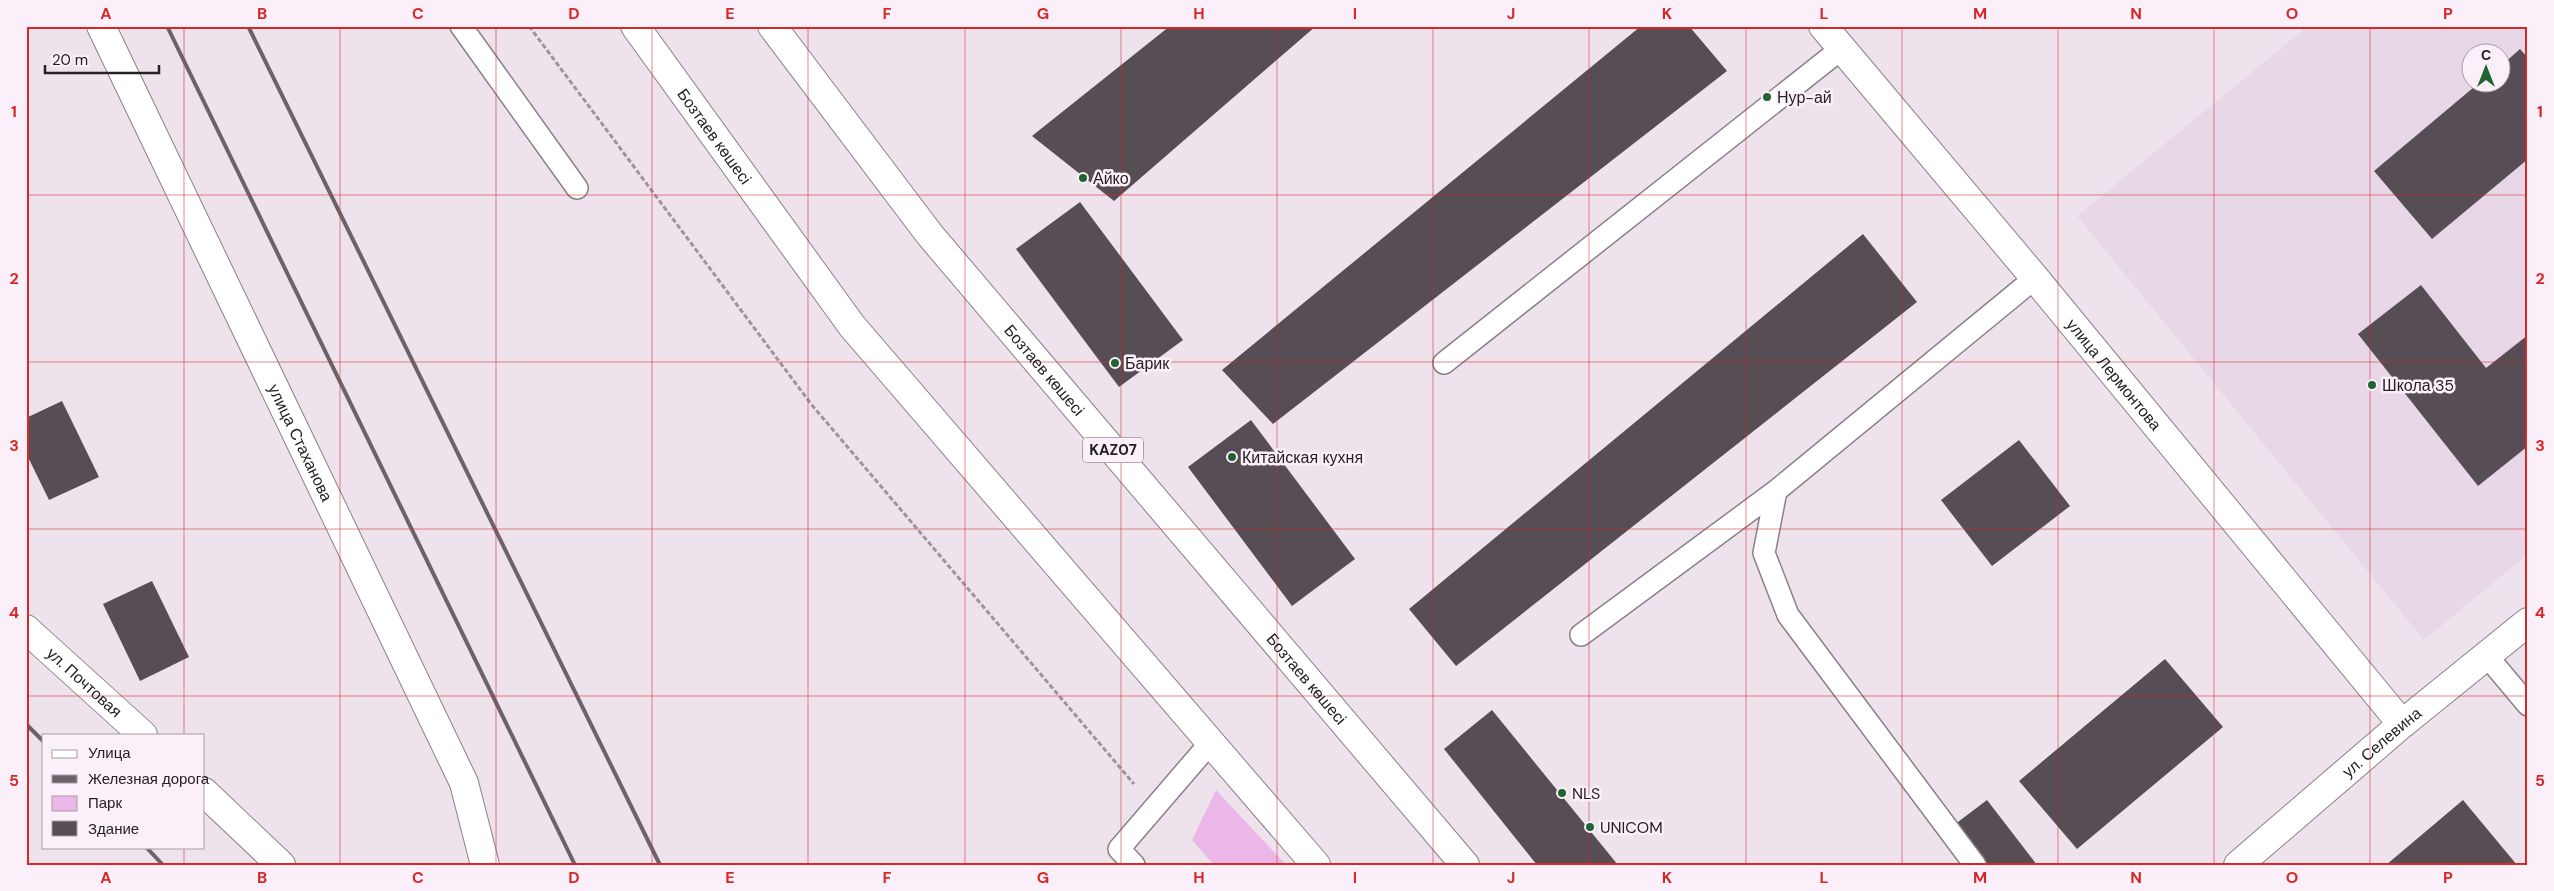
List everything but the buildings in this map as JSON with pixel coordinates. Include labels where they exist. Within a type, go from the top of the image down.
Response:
[{"type":"main road","name":"улица Стаханова","points":[[101,26],[464,782],[485,865]]},
{"type":"main road","name":"Бозтаев көшесі","points":[[635,26],[852,326],[1316,865]]},
{"type":"main road","name":"Бозтаев көшесі","points":[[772,26],[930,235],[1465,865]]},
{"type":"main road","name":"улица Лермонтова","points":[[1822,26],[2035,278],[2402,724]]},
{"type":"main road","name":"ул. Селевина","points":[[2238,865],[2402,724],[2528,622]]},
{"type":"main road","name":"ул. Почтовая","points":[[26,629],[74,670],[142,734]]},
{"type":"main road","points":[[205,793],[281,865]]},
{"type":"lane","points":[[461,26],[577,188]]},
{"type":"lane","points":[[1444,364],[1841,49]]},
{"type":"lane","points":[[1581,635],[1776,490],[2035,278]]},
{"type":"lane","points":[[1776,490],[1764,554],[1788,615],[1975,865]]},
{"type":"lane","points":[[2486,655],[2528,705]]},
{"type":"lane","points":[[1134,865],[1119,849],[1211,742]]},
{"type":"path","points":[[529,26],[811,404],[1154,808]]},
{"type":"shaded area","name":"Школа 35","points":[[2308,26],[2528,26],[2528,554],[2424,640],[2077,216]]},
{"type":"green space","points":[[1216,790],[1286,865],[1214,865],[1192,840]]},
{"type":"railway","points":[[167,26],[575,865]]},
{"type":"railway","points":[[248,26],[660,865]]},
{"type":"railway","points":[[26,724],[42,740]]},
{"type":"railway","points":[[147,848],[163,865]]},
{"type":"place","name":"Нур-ай","points":[[1767,97]]},
{"type":"place","name":"Айко","points":[[1083,178]]},
{"type":"place","name":"Барик","points":[[1115,363]]},
{"type":"place","name":"Школа 35","points":[[2372,385]]},
{"type":"place","name":"Китайская кухня","points":[[1232,457]]},
{"type":"place","name":"NLS","points":[[1562,793]]},
{"type":"place","name":"UNICOM","points":[[1590,827]]}]
